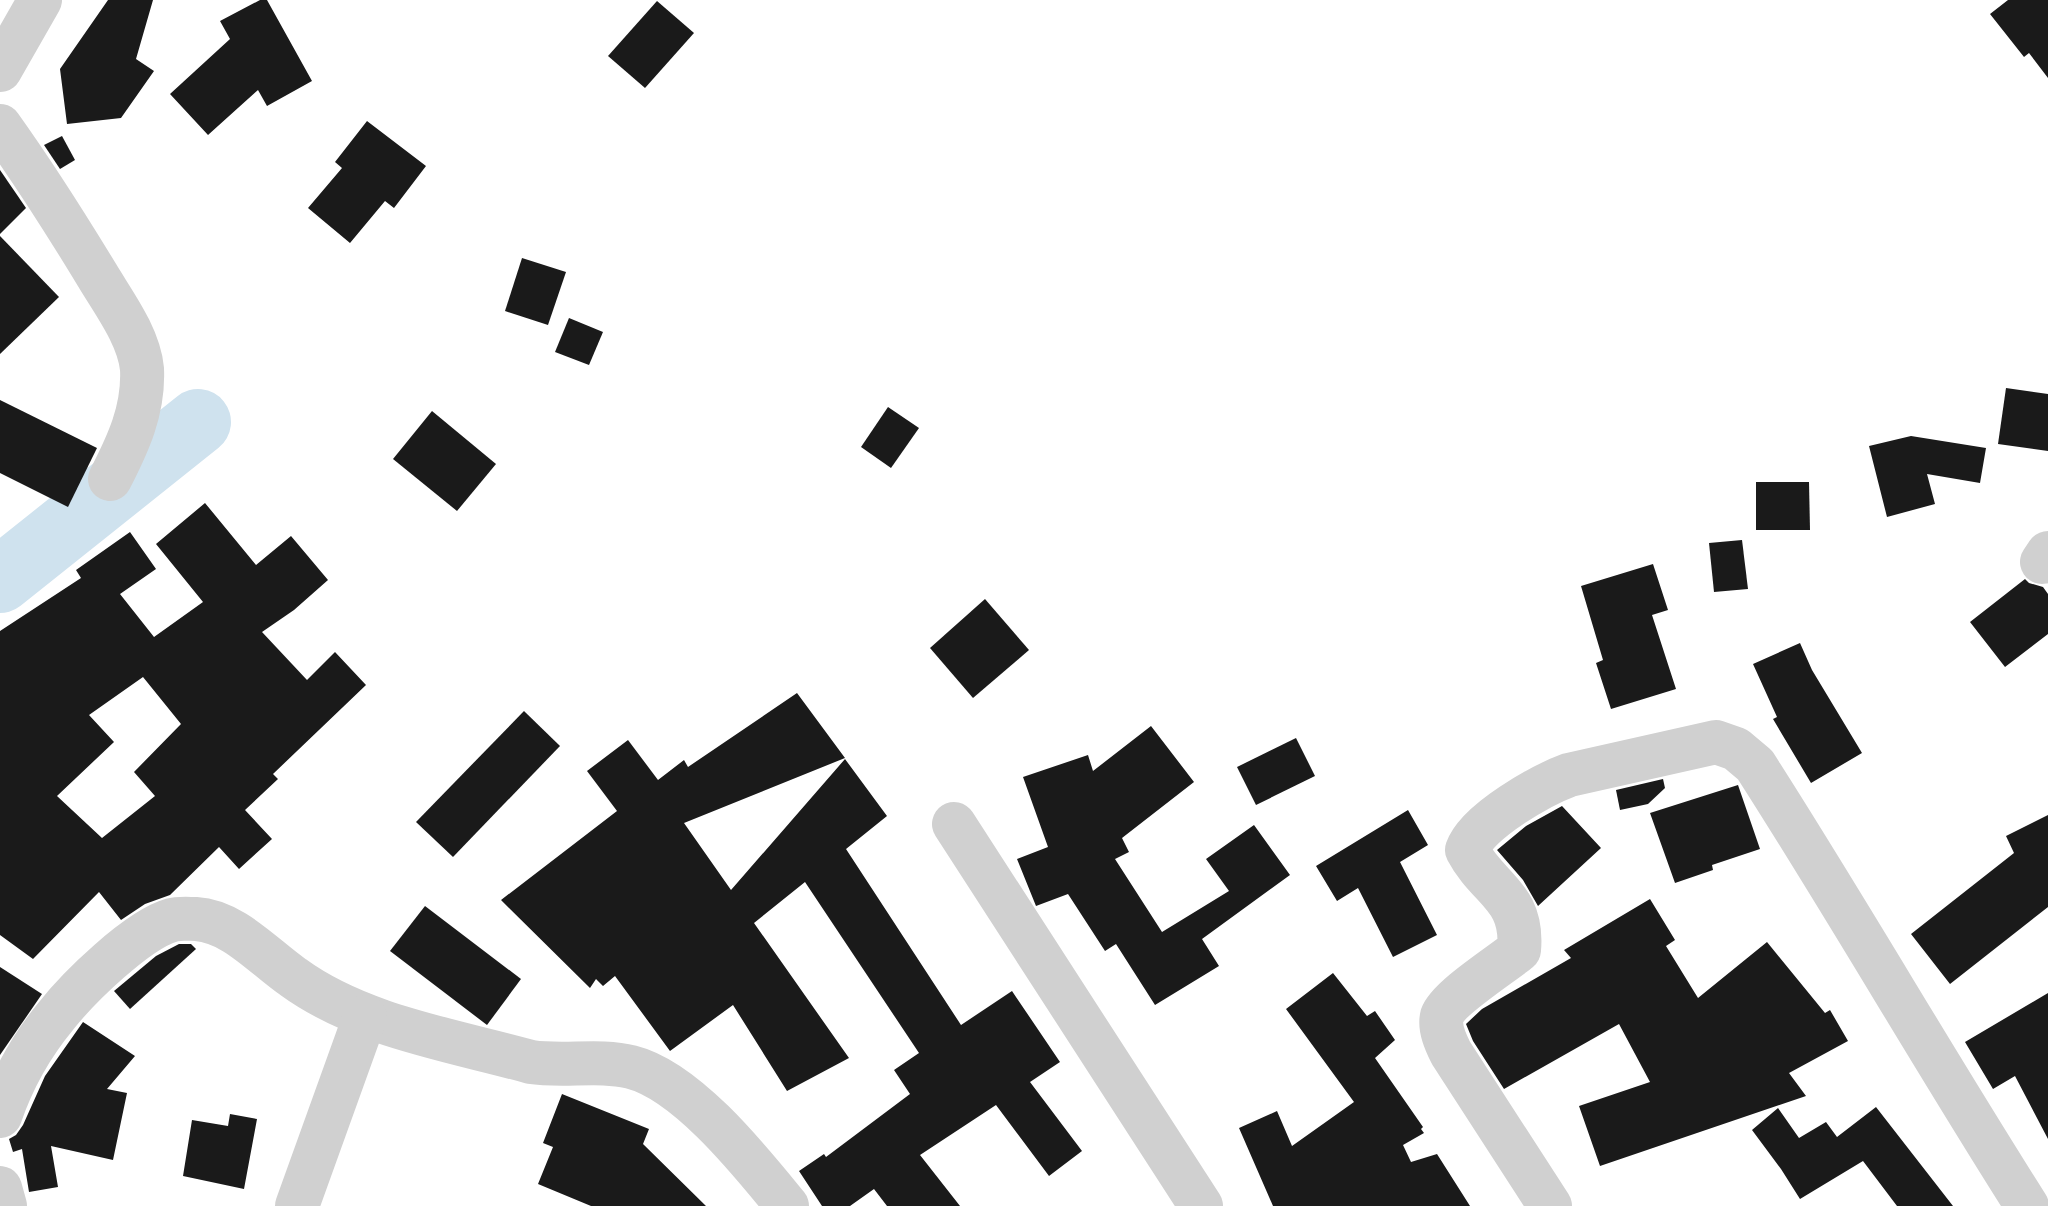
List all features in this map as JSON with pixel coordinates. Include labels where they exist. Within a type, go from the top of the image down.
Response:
[{"type":"street","points":[[0,70],[40,0]]},
{"type":"street","points":[[0,126],[42,185],[120,313],[142,365],[141,395],[132,436],[110,479]]},
{"type":"street","points":[[1550,1206],[1451,1053],[1444,1036],[1442,1017],[1454,999],[1519,950],[1521,927],[1508,899],[1472,859],[1467,850],[1469,843],[1483,827],[1546,783],[1716,742],[1736,749],[1755,765],[1835,890],[1967,1112],[2027,1206]]},
{"type":"street","points":[[954,824],[1201,1206]]},
{"type":"street","points":[[0,1116],[14,1081],[55,1017],[102,969],[152,930],[172,920],[197,919],[225,928],[295,979],[365,1017],[531,1062],[550,1065],[612,1064],[643,1071],[684,1098],[729,1137],[772,1201]]},
{"type":"street","points":[[297,1206],[365,1017]]},
{"type":"street","points":[[0,1188],[5,1206]]},
{"type":"building","points":[[108,0],[153,0],[136,59],[154,71],[121,118],[67,124],[60,69]]},
{"type":"building","points":[[260,0],[267,0],[312,81],[267,106],[258,90],[208,135],[170,94],[230,39],[220,21]]},
{"type":"building","points":[[2008,0],[2048,0],[2048,78],[2029,53],[2024,57],[1990,14]]},
{"type":"building","points":[[657,1],[694,33],[645,88],[608,56]]},
{"type":"building","points":[[367,121],[426,166],[394,208],[385,201],[350,243],[308,208],[342,168],[335,162]]},
{"type":"building","points":[[62,136],[75,160],[60,169],[44,145]]},
{"type":"building","points":[[0,170],[26,208],[0,234]]},
{"type":"building","points":[[0,236],[59,297],[0,354]]},
{"type":"building","points":[[522,258],[566,272],[548,325],[505,311]]},
{"type":"building","points":[[569,318],[603,332],[589,365],[555,352]]},
{"type":"building","points":[[2006,388],[2048,394],[2048,451],[1998,444]]},
{"type":"building","points":[[0,400],[97,448],[68,507],[0,473]]},
{"type":"building","points":[[888,407],[919,428],[891,468],[861,447]]},
{"type":"building","points":[[432,411],[496,464],[457,511],[393,459]]},
{"type":"building","points":[[1911,436],[1986,448],[1980,483],[1927,474],[1935,504],[1887,517],[1869,446]]},
{"type":"building","points":[[1756,482],[1809,482],[1810,530],[1756,530]]},
{"type":"building","points":[[205,503],[256,565],[291,536],[328,580],[294,610],[262,632],[307,680],[335,652],[366,685],[273,774],[278,779],[245,810],[272,839],[239,869],[219,847],[170,895],[145,904],[121,920],[99,892],[33,959],[0,935],[0,631],[81,578],[76,570],[130,532],[156,569],[120,594],[154,637],[203,602],[156,544]],"holes":[[[143,677],[181,724],[134,772],[155,796],[102,838],[57,796],[114,742],[89,715]]]},
{"type":"building","points":[[1742,540],[1748,589],[1714,592],[1709,543]]},
{"type":"building","points":[[1653,564],[1668,610],[1652,615],[1676,689],[1611,709],[1596,663],[1603,660],[1581,586]]},
{"type":"building","points":[[2025,579],[2043,587],[2048,594],[2048,634],[2005,667],[1970,622]]},
{"type":"building","points":[[985,599],[1029,650],[973,698],[930,648]]},
{"type":"building","points":[[1800,643],[1812,670],[1862,753],[1811,783],[1773,719],[1777,717],[1753,664]]},
{"type":"building","points":[[797,693],[845,758],[684,823],[731,890],[845,759],[887,816],[846,849],[961,1025],[1012,991],[1060,1062],[1030,1082],[1082,1151],[1049,1176],[996,1105],[920,1155],[960,1206],[887,1206],[874,1189],[850,1206],[822,1206],[799,1171],[824,1154],[826,1157],[910,1094],[894,1070],[919,1053],[805,882],[754,923],[849,1058],[787,1091],[733,1005],[670,1051],[615,976],[603,986],[596,979],[590,988],[501,900],[617,811],[587,771],[628,740],[658,780],[684,760],[688,767]]},
{"type":"building","points":[[524,711],[560,746],[453,857],[416,822]]},
{"type":"building","points":[[1151,726],[1194,782],[1122,838],[1129,852],[1115,859],[1162,932],[1229,891],[1206,859],[1254,825],[1290,875],[1202,939],[1219,966],[1155,1005],[1116,944],[1105,951],[1068,894],[1036,906],[1017,859],[1048,847],[1023,777],[1088,755],[1093,771]]},
{"type":"building","points":[[1296,738],[1315,776],[1256,805],[1237,767]]},
{"type":"building","points":[[1663,779],[1665,788],[1648,804],[1620,810],[1616,790]]},
{"type":"building","points":[[1738,785],[1760,849],[1712,865],[1713,870],[1675,883],[1650,813]]},
{"type":"building","points":[[1562,806],[1601,848],[1538,906],[1523,880],[1497,850],[1526,826]]},
{"type":"building","points":[[1408,810],[1428,845],[1400,862],[1437,935],[1393,957],[1358,888],[1337,901],[1316,866]]},
{"type":"building","points":[[2048,815],[2048,907],[1950,984],[1911,934],[2014,853],[2006,836]]},
{"type":"building","points":[[1650,899],[1675,940],[1666,946],[1698,998],[1767,942],[1825,1013],[1830,1010],[1848,1041],[1789,1073],[1806,1096],[1600,1166],[1579,1106],[1650,1082],[1619,1024],[1504,1089],[1473,1041],[1466,1024],[1482,1009],[1571,958],[1564,950]]},
{"type":"building","points":[[425,906],[521,979],[487,1025],[390,951]]},
{"type":"building","points":[[179,944],[191,944],[196,949],[130,1009],[114,991],[156,956]]},
{"type":"building","points":[[0,967],[42,994],[0,1055]]},
{"type":"building","points":[[1333,973],[1367,1016],[1375,1011],[1395,1040],[1375,1058],[1423,1127],[1424,1133],[1403,1145],[1411,1162],[1437,1154],[1470,1206],[1273,1206],[1239,1128],[1277,1111],[1292,1146],[1354,1102],[1286,1009]]},
{"type":"building","points":[[2048,993],[2048,1139],[2015,1076],[1993,1089],[1965,1042]]},
{"type":"building","points":[[83,1022],[135,1056],[107,1089],[127,1093],[113,1160],[51,1146],[58,1187],[29,1192],[22,1149],[13,1152],[9,1139],[23,1125],[45,1076]]},
{"type":"building","points":[[562,1094],[649,1129],[643,1144],[706,1206],[591,1206],[538,1184],[553,1147],[543,1143]]},
{"type":"building","points":[[1876,1107],[1953,1206],[1897,1206],[1863,1161],[1800,1199],[1752,1130],[1778,1108],[1799,1138],[1826,1122],[1837,1137]]},
{"type":"building","points":[[230,1114],[257,1119],[244,1189],[183,1176],[192,1120],[228,1126]]},
{"type":"waterway","points":[[0,580],[198,422]]}]
